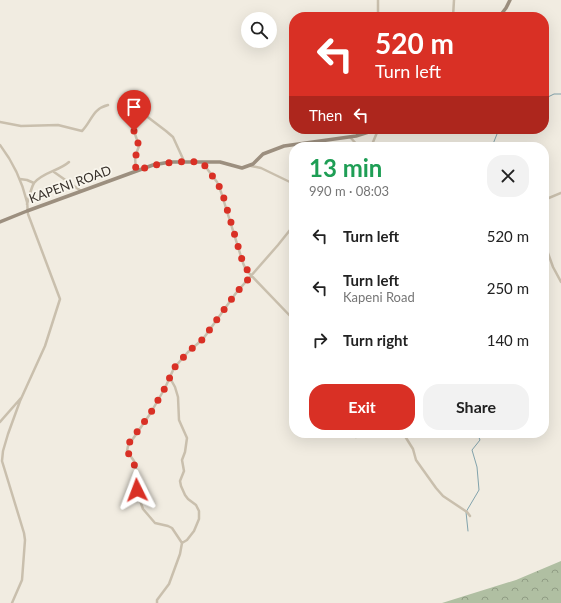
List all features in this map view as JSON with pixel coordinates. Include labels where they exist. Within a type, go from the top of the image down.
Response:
[{"type":"main road","points":[[502,12],[510,0]]},
{"type":"main road","points":[[313,142],[364,134]]},
{"type":"main road","points":[[250,165],[263,154],[289,145]]},
{"type":"main road","name":"KAPENI ROAD","points":[[0,222],[153,165],[184,161],[220,162],[242,168],[250,165]]},
{"type":"street","points":[[378,0],[378,12]]},
{"type":"street","points":[[453,12],[454,0]]},
{"type":"street","points":[[0,122],[21,126],[58,125],[82,131],[92,116],[102,107],[108,105]]},
{"type":"street","points":[[136,171],[135,158],[139,146],[132,125],[132,111],[144,114],[166,131],[172,138],[184,161]]},
{"type":"street","points":[[350,137],[354,142]]},
{"type":"street","points":[[0,145],[10,158],[20,180],[27,204],[27,211],[60,299],[45,346],[22,396],[8,434],[2,461],[25,540],[22,580],[12,603]]},
{"type":"street","points":[[27,204],[34,184],[48,173],[54,172],[69,162]]},
{"type":"street","points":[[202,162],[217,182],[222,192],[243,263],[251,276],[289,315]]},
{"type":"street","points":[[250,165],[261,168],[289,182]]},
{"type":"street","points":[[54,172],[81,191]]},
{"type":"street","points":[[20,180],[27,180],[34,184]]},
{"type":"street","points":[[549,198],[561,193]]},
{"type":"street","points":[[157,603],[157,600],[169,584],[180,554],[182,543],[172,528],[155,523],[143,509],[137,492],[135,465],[127,448],[150,414],[174,368],[188,352],[203,339],[236,293],[289,231]]},
{"type":"street","points":[[549,256],[561,282]]},
{"type":"street","points":[[170,377],[178,397],[179,420],[186,438],[185,452],[182,460],[184,471],[180,481],[188,500],[196,505],[199,511],[199,519],[194,531],[187,540],[182,543]]},
{"type":"street","points":[[0,422],[22,396]]},
{"type":"street","points":[[406,438],[413,449],[416,460],[436,488],[443,496],[467,512],[470,516]]},
{"type":"green space","points":[[561,561],[561,603],[442,603],[516,580]]},
{"type":"waterway","points":[[549,96],[554,94],[561,94]]},
{"type":"waterway","points":[[494,142],[497,134]]},
{"type":"waterway","points":[[468,531],[466,512],[479,490],[477,467],[472,450],[480,440],[479,438]]},
{"type":"route","points":[[134,131],[139,142],[135,158],[136,171],[153,165],[170,162],[202,162],[217,182],[222,192],[243,263],[251,276],[236,293],[210,331],[174,368],[165,388],[150,414],[129,443],[127,451],[134,461],[137,490]]}]
